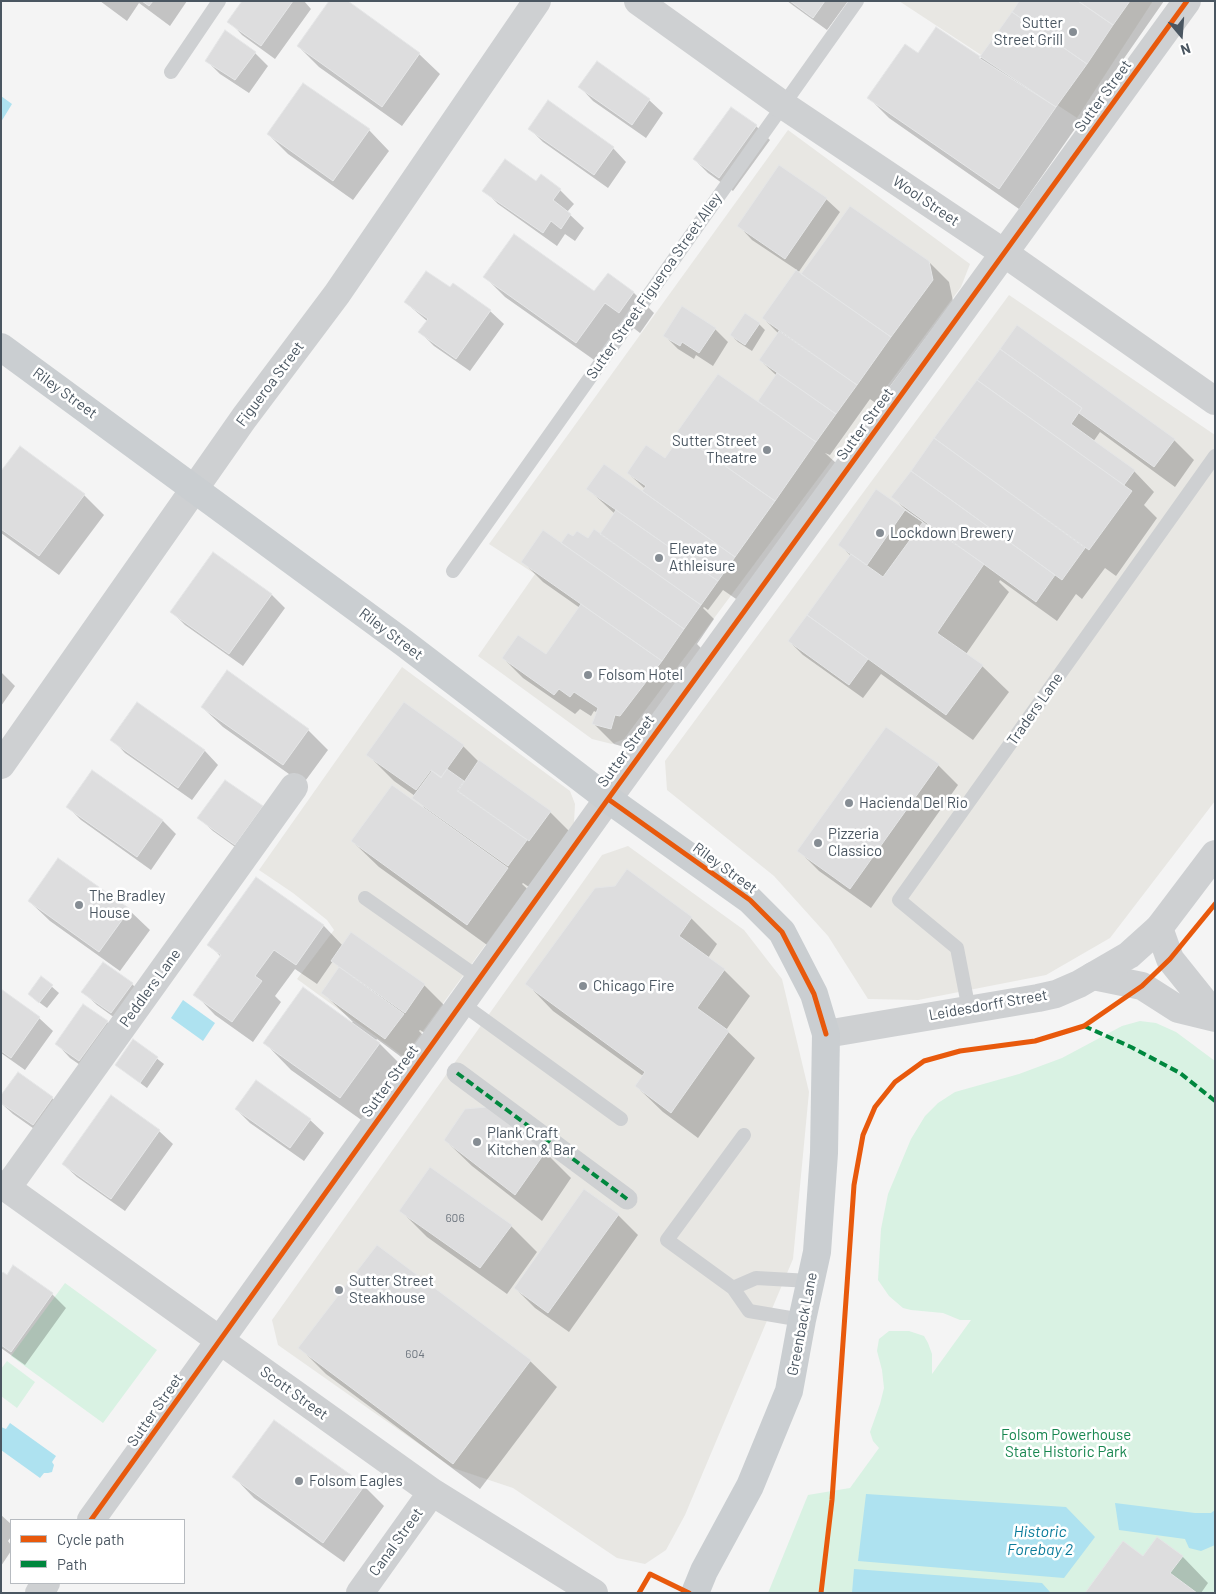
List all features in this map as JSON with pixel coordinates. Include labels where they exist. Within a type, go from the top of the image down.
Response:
[{"type":"main road","name":"Riley Street","points":[[1,347],[404,643],[608,799],[750,900],[782,932],[814,994],[826,1034]]},
{"type":"main road","name":"Greenback Lane","points":[[695,1593],[704,1571],[750,1486],[789,1391],[817,1252],[824,1153],[826,1034]]},
{"type":"street","name":"Figueroa Street","points":[[1,765],[194,488],[337,294],[537,1]]},
{"type":"street","name":"Wool Street","points":[[638,1],[783,104],[1004,254],[1215,401]]},
{"type":"street","name":"Sutter Street","points":[[92,1519],[608,799],[1188,1]]},
{"type":"street","name":"Peddlers Lane","points":[[3,1189],[294,788]]},
{"type":"street","name":"Leidesdorff Street","points":[[826,1034],[1038,998],[1056,994],[1079,984],[1129,956],[1159,928],[1215,854]]},
{"type":"street","points":[[1159,928],[1170,959],[1215,1016]]},
{"type":"street","points":[[1093,976],[1142,986],[1178,1010],[1215,1016]]},
{"type":"street","points":[[457,1073],[627,1199]]},
{"type":"street","name":"Scott Street","points":[[3,1189],[220,1340],[432,1492],[594,1593]]},
{"type":"street","name":"Canal Street","points":[[360,1593],[432,1492]]},
{"type":"lane","points":[[171,72],[219,1]]},
{"type":"lane","name":"Sutter Street Figueroa Street Alley","points":[[453,571],[856,1]]},
{"type":"lane","name":"Traders Lane","points":[[969,1010],[957,948],[899,900],[1215,456]]},
{"type":"lane","points":[[365,898],[479,978]]},
{"type":"lane","points":[[461,1003],[621,1119]]},
{"type":"lane","points":[[744,1135],[667,1240],[733,1288],[748,1311],[802,1320]]},
{"type":"lane","points":[[733,1288],[756,1278],[810,1282]]},
{"type":"shaded area","points":[[899,1],[1153,1],[1077,118]]},
{"type":"shaded area","points":[[788,130],[970,264],[961,287],[624,739],[612,744],[592,739],[478,656],[535,574],[489,544]]},
{"type":"shaded area","points":[[1009,295],[1215,435],[1215,801],[1110,938],[1046,975],[918,1000],[868,999],[828,936],[774,876],[667,790],[665,761]]},
{"type":"shaded area","points":[[402,667],[570,791],[575,804],[574,823],[404,1057],[297,979],[334,930],[327,920],[293,893],[259,870]]},
{"type":"shaded area","points":[[628,846],[744,930],[782,979],[809,1092],[793,1259],[685,1515],[666,1550],[645,1564],[617,1558],[513,1488],[453,1468],[278,1345],[272,1320],[602,855]]},
{"type":"green space","name":"Folsom Powerhouse State Historic Park","points":[[1140,1021],[1156,1023],[1176,1032],[1215,1061],[1215,1593],[768,1593],[808,1495],[850,1488],[879,1448],[873,1441],[870,1432],[884,1388],[877,1351],[879,1339],[889,1331],[909,1331],[924,1336],[932,1354],[932,1374],[971,1320],[960,1320],[943,1313],[903,1308],[889,1296],[878,1280],[881,1229],[888,1194],[911,1139],[925,1116],[938,1103],[955,1092],[1019,1074],[1062,1058],[1122,1026]]},
{"type":"green space","points":[[65,1283],[157,1350],[103,1423],[11,1356]]},
{"type":"green space","points":[[7,1361],[35,1382],[17,1408],[1,1396],[1,1369]]},
{"type":"water","points":[[1,96],[12,104],[1,122]]},
{"type":"water","points":[[183,1000],[215,1023],[203,1041],[171,1018]]},
{"type":"water","points":[[10,1423],[56,1456],[52,1462],[54,1465],[52,1472],[44,1473],[40,1478],[1,1450],[1,1427],[6,1429]]},
{"type":"water","name":"Historic Forebay 2","points":[[866,1494],[1066,1507],[1095,1537],[1064,1578],[858,1561]]},
{"type":"water","points":[[1115,1503],[1195,1513],[1211,1513],[1215,1510],[1215,1545],[1201,1551],[1189,1548],[1185,1539],[1119,1530]]},
{"type":"water","points":[[854,1569],[1042,1583],[1050,1592],[852,1593]]},
{"type":"building","points":[[142,1],[153,1],[149,6]]},
{"type":"building","points":[[242,1],[293,1],[261,46],[227,22]]},
{"type":"building","points":[[329,1],[348,1],[420,53],[382,107],[297,46]]},
{"type":"building","points":[[790,1],[825,1],[813,18]]},
{"type":"building","points":[[1019,1],[1078,1],[1113,25],[1087,64],[1012,12]]},
{"type":"building","points":[[1078,1],[1130,1],[1113,25]]},
{"type":"building","points":[[1012,12],[1087,64],[1056,107],[979,58]]},
{"type":"building","points":[[936,27],[1056,107],[999,189],[867,98],[905,44],[918,53]]},
{"type":"building","points":[[225,30],[256,52],[235,80],[205,61]]},
{"type":"building","points":[[597,61],[650,99],[632,125],[578,87]]},
{"type":"building","points":[[303,83],[370,129],[333,181],[267,134]]},
{"type":"building","points":[[548,100],[614,147],[594,175],[528,129]]},
{"type":"building","points":[[731,107],[757,125],[719,178],[693,159]]},
{"type":"building","points":[[505,159],[536,181],[541,174],[561,189],[553,200],[571,214],[561,229],[551,221],[543,233],[482,191]]},
{"type":"building","points":[[779,165],[827,198],[785,259],[737,226]]},
{"type":"building","points":[[850,206],[929,261],[933,280],[891,337],[801,274]]},
{"type":"building","points":[[514,234],[594,291],[608,273],[634,292],[619,313],[605,303],[576,343],[483,277]]},
{"type":"building","points":[[796,270],[891,337],[857,385],[762,318]]},
{"type":"building","points":[[426,271],[450,287],[453,283],[491,310],[456,359],[418,332],[428,319],[404,302]]},
{"type":"building","points":[[682,306],[716,328],[699,353],[682,342],[680,346],[663,336]]},
{"type":"building","points":[[745,313],[760,323],[745,345],[730,335]]},
{"type":"building","points":[[1017,325],[1175,439],[1154,467],[1079,413],[1082,408],[1000,349]]},
{"type":"building","points":[[779,331],[857,385],[836,414],[759,360]]},
{"type":"building","points":[[1000,349],[1082,408],[1071,424],[1135,470],[1124,485],[977,380]]},
{"type":"building","points":[[777,373],[836,414],[816,442],[758,401]]},
{"type":"building","points":[[718,374],[816,442],[775,501],[677,432]]},
{"type":"building","points":[[977,380],[1132,491],[1089,550],[934,438]]},
{"type":"building","points":[[681,435],[775,501],[735,557],[642,491],[646,486],[627,473],[646,445],[665,458]]},
{"type":"building","points":[[934,438],[1085,548],[1062,580],[911,471]]},
{"type":"building","points":[[20,446],[85,494],[39,556],[1,529],[1,471]]},
{"type":"building","points":[[604,464],[735,557],[718,581],[586,489]]},
{"type":"building","points":[[911,471],[1055,575],[1036,602],[891,497]]},
{"type":"building","name":"Lockdown Brewery","points":[[876,489],[923,522],[883,577],[838,545]]},
{"type":"building","name":"Elevate Athleisure","points":[[616,510],[718,581],[701,605],[600,534]]},
{"type":"building","points":[[905,510],[984,564],[937,633],[983,665],[946,715],[807,615],[851,554],[867,565]]},
{"type":"building","points":[[594,529],[701,605],[684,629],[561,543],[568,533],[573,536],[577,531],[588,538]]},
{"type":"building","points":[[543,530],[684,629],[662,661],[521,562]]},
{"type":"building","points":[[213,552],[272,594],[229,654],[170,612]]},
{"type":"building","name":"Folsom Hotel","points":[[581,604],[662,661],[620,716],[615,715],[611,729],[592,724],[598,708],[574,692],[570,697],[559,689],[554,695],[502,658],[518,635],[546,654]]},
{"type":"building","points":[[807,615],[868,659],[849,685],[788,641]]},
{"type":"building","points":[[227,670],[309,729],[283,765],[201,707]]},
{"type":"building","points":[[137,702],[205,750],[178,788],[110,740]]},
{"type":"building","points":[[404,702],[464,745],[441,777],[431,770],[416,790],[366,755]]},
{"type":"building","points":[[886,727],[939,764],[850,889],[797,851]]},
{"type":"building","points":[[479,760],[551,811],[529,841],[458,791]]},
{"type":"building","points":[[447,769],[464,781],[457,791],[527,840],[508,866],[412,798],[432,771],[441,778]]},
{"type":"building","points":[[92,770],[163,820],[137,857],[66,807]]},
{"type":"building","points":[[225,780],[263,806],[235,845],[197,818]]},
{"type":"building","points":[[392,785],[508,868],[467,925],[351,841]]},
{"type":"building","name":"The Bradley House","points":[[58,858],[130,909],[99,952],[28,901]]},
{"type":"building","points":[[627,869],[692,917],[679,936],[725,969],[697,1008],[729,1031],[671,1113],[635,1086],[645,1072],[525,984],[595,888],[615,886]]},
{"type":"building","points":[[256,877],[324,925],[296,965],[274,950],[255,976],[262,981],[232,1022],[193,995],[221,955],[207,945]]},
{"type":"building","points":[[351,932],[425,984],[405,1013],[331,961]]},
{"type":"building","points":[[103,962],[133,983],[111,1013],[81,992]]},
{"type":"building","points":[[339,967],[404,1014],[385,1039],[321,993]]},
{"type":"building","points":[[41,976],[53,985],[39,1003],[28,994]]},
{"type":"building","points":[[303,987],[380,1043],[340,1098],[263,1043]]},
{"type":"building","points":[[1,989],[40,1017],[11,1058],[1,1051]]},
{"type":"building","points":[[83,1004],[108,1021],[79,1061],[55,1044]]},
{"type":"building","points":[[133,1039],[158,1057],[140,1083],[115,1065]]},
{"type":"building","points":[[18,1072],[53,1097],[33,1125],[1,1103],[1,1095]]},
{"type":"building","points":[[256,1080],[311,1119],[290,1148],[235,1109]]},
{"type":"building","points":[[111,1095],[160,1130],[111,1199],[62,1164]]},
{"type":"building","points":[[487,1107],[546,1151],[515,1195],[444,1140],[465,1109]]},
{"type":"building","points":[[430,1167],[512,1225],[480,1268],[399,1211]]},
{"type":"building","points":[[584,1189],[619,1214],[548,1313],[514,1288]]},
{"type":"building","points":[[377,1245],[531,1360],[453,1464],[298,1348]]},
{"type":"building","points":[[13,1265],[53,1293],[11,1352],[1,1345],[1,1274],[3,1272],[7,1275]]},
{"type":"building","name":"Folsom Eagles","points":[[274,1420],[365,1485],[323,1543],[232,1477]]},
{"type":"building","points":[[1157,1537],[1183,1556],[1170,1573],[1197,1593],[1085,1593],[1123,1541],[1143,1556]]},
{"type":"marked path","points":[[1084,1026],[1131,1047],[1180,1073],[1215,1101]]},
{"type":"marked path","points":[[457,1073],[627,1199]]},
{"type":"cycle path","points":[[92,1519],[608,799],[1187,1]]},
{"type":"cycle path","points":[[608,799],[750,900],[782,932],[814,994],[826,1034]]},
{"type":"cycle path","points":[[821,1593],[832,1500],[854,1185],[863,1135],[875,1107],[895,1082],[924,1061],[960,1051],[1035,1041],[1084,1026],[1142,986],[1170,959],[1215,904]]},
{"type":"cycle path","points":[[639,1593],[650,1574],[689,1593]]},
{"type":"place","name":"Sutter Street Grill","points":[[1073,32]]},
{"type":"place","name":"Sutter Street Theatre","points":[[767,450]]},
{"type":"place","name":"Lockdown Brewery","points":[[880,533]]},
{"type":"place","name":"Elevate Athleisure","points":[[659,558]]},
{"type":"place","name":"Folsom Hotel","points":[[588,675]]},
{"type":"place","name":"Hacienda Del Rio","points":[[849,803]]},
{"type":"place","name":"Pizzeria Classico","points":[[818,843]]},
{"type":"place","name":"The Bradley House","points":[[79,905]]},
{"type":"place","name":"Chicago Fire","points":[[583,986]]},
{"type":"place","name":"Plank Craft Kitchen & Bar","points":[[477,1142]]},
{"type":"place","name":"Sutter Street Steakhouse","points":[[339,1290]]},
{"type":"place","name":"Folsom Eagles","points":[[299,1481]]}]
